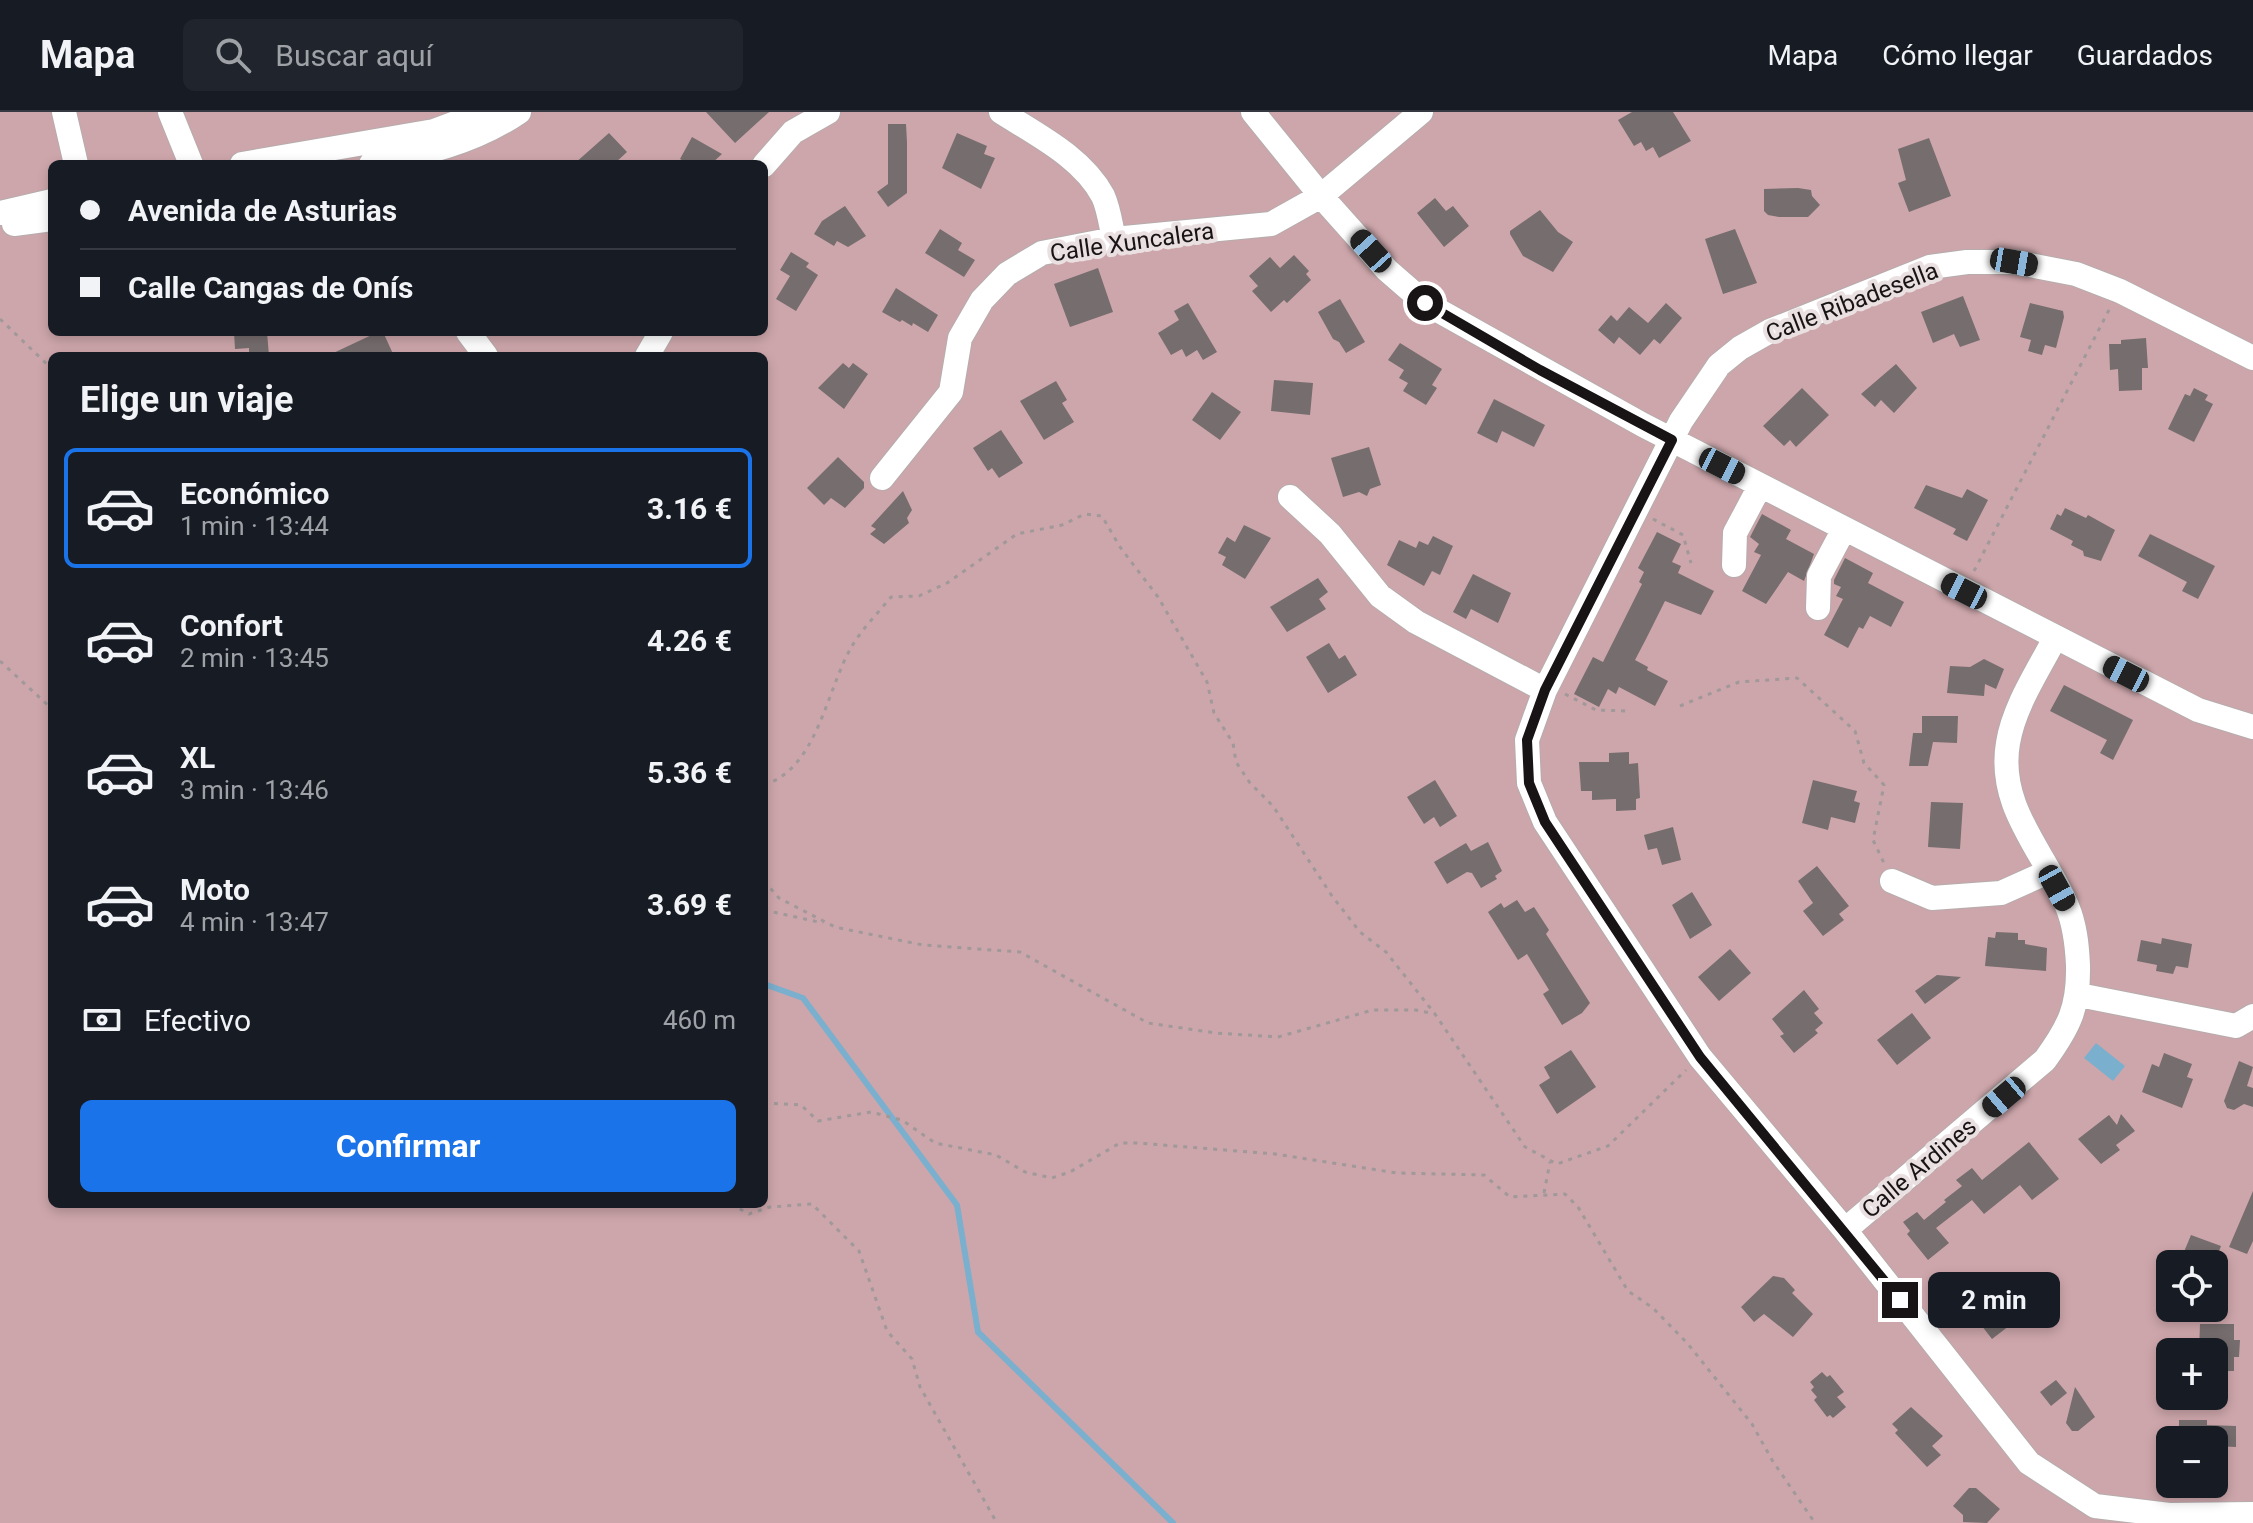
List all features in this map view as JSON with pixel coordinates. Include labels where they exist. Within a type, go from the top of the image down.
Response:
[{"type":"street","points":[[64,112],[75,160]]},
{"type":"street","points":[[170,112],[189,160]]},
{"type":"street","points":[[265,160],[434,131],[485,112]]},
{"type":"street","points":[[417,160],[504,122],[519,112]]},
{"type":"street","points":[[768,160],[793,132],[828,112]]},
{"type":"street","points":[[1001,112],[1060,149],[1090,177],[1104,198],[1114,239]]},
{"type":"street","points":[[1253,112],[1321,196],[1387,270],[1425,303],[1540,370],[2055,638],[2198,710],[2253,727]]},
{"type":"street","name":"Calle Xuncalera","points":[[882,478],[951,392],[960,338],[982,300],[1007,274],[1042,253],[1114,239],[1271,224],[1321,196],[1421,112]]},
{"type":"street","points":[[0,213],[48,202]]},
{"type":"street","points":[[0,225],[48,219]]},
{"type":"street","name":"Calle Ribadesella","points":[[2253,358],[2120,291],[2076,274],[2014,262],[1967,262],[1930,267],[1770,331],[1740,348],[1719,365],[1703,386],[1635,510],[1546,688],[1527,740],[1529,783],[1545,822],[1700,1057],[1845,1230],[2029,1463],[2095,1506],[2169,1519],[2253,1514]]},
{"type":"street","points":[[1734,565],[1735,533],[1760,486]]},
{"type":"street","points":[[1290,497],[1330,534],[1380,596],[1416,622],[1546,688]]},
{"type":"street","points":[[1818,608],[1819,576],[1844,529]]},
{"type":"street","name":"Calle Ardines","points":[[1845,1230],[2045,1060],[2064,1034],[2079,995],[2077,938],[2067,905],[2016,809],[2008,784],[2008,744],[2017,712],[2055,638]]},
{"type":"street","points":[[1892,881],[1932,898],[2001,893],[2048,872]]},
{"type":"street","points":[[2079,995],[2236,1026],[2253,1016]]},
{"type":"path","points":[[1964,591],[2120,291]]},
{"type":"path","points":[[0,319],[48,365]]},
{"type":"path","points":[[1635,510],[1683,535],[1691,563]]},
{"type":"path","points":[[768,784],[794,768],[828,707],[832,687],[853,644],[891,597],[919,596],[947,583],[1017,534],[1062,525],[1085,514],[1102,516],[1120,547],[1158,597],[1207,682],[1214,713],[1233,743],[1236,762],[1250,783],[1273,806],[1332,896],[1360,932],[1386,952],[1435,1014],[1525,1147],[1557,1164],[1608,1146],[1700,1057]]},
{"type":"path","points":[[0,661],[48,705]]},
{"type":"path","points":[[1680,706],[1739,682],[1797,678],[1855,731],[1864,763],[1884,785],[1873,840],[1892,881]]},
{"type":"path","points":[[1546,688],[1596,710],[1628,711]]},
{"type":"path","points":[[768,886],[779,898],[828,924]]},
{"type":"path","points":[[768,911],[923,945],[1020,952],[1148,1023],[1278,1037],[1373,1010],[1416,1010],[1435,1014]]},
{"type":"path","points":[[768,1103],[801,1105],[818,1121],[871,1112],[902,1120],[935,1143],[996,1155],[1025,1172],[1052,1178],[1070,1172],[1120,1143],[1137,1143],[1275,1154],[1397,1173],[1484,1175],[1510,1197],[1565,1194],[1578,1207],[1628,1291],[1653,1308],[1688,1344],[1752,1424],[1772,1460],[1815,1523]]},
{"type":"path","points":[[1544,1193],[1550,1160]]},
{"type":"path","points":[[768,1208],[812,1204],[859,1251],[887,1331],[912,1359],[920,1387],[997,1523]]},
{"type":"path","points":[[738,1208],[749,1214],[767,1208]]},
{"type":"shaded area","points":[[0,112],[2253,112],[2253,1523],[0,1523]]},
{"type":"water","points":[[2096,1043],[2125,1066],[2113,1081],[2084,1058]]},
{"type":"building","points":[[706,112],[769,112],[735,143]]},
{"type":"building","points":[[1632,112],[1673,112],[1691,141],[1659,158],[1653,147],[1646,151],[1641,142],[1634,146],[1618,120]]},
{"type":"building","points":[[888,124],[906,124],[907,193],[888,207],[877,192],[888,184]]},
{"type":"building","points":[[609,133],[627,152],[618,160],[579,160]]},
{"type":"building","points":[[957,133],[987,146],[984,154],[995,158],[981,189],[942,168]]},
{"type":"building","points":[[692,137],[722,154],[715,160],[680,159]]},
{"type":"building","points":[[1929,138],[1951,196],[1909,212],[1898,183],[1906,180],[1898,149]]},
{"type":"building","points":[[1764,189],[1811,190],[1820,205],[1808,217],[1779,217],[1764,211]]},
{"type":"building","points":[[1435,198],[1446,211],[1453,206],[1469,226],[1444,247],[1417,213]]},
{"type":"building","points":[[845,206],[866,236],[848,247],[837,241],[834,246],[814,234],[822,221]]},
{"type":"building","points":[[1540,210],[1558,232],[1573,242],[1553,272],[1523,256],[1510,234]]},
{"type":"building","points":[[940,229],[962,243],[958,250],[975,260],[964,277],[925,253]]},
{"type":"building","points":[[1735,229],[1757,283],[1723,294],[1705,239]]},
{"type":"building","points":[[791,252],[809,263],[806,267],[818,275],[796,311],[776,299],[790,276],[780,270]]},
{"type":"building","points":[[1294,255],[1309,271],[1306,274],[1311,280],[1287,303],[1284,300],[1271,312],[1252,291],[1258,286],[1249,276],[1270,257],[1280,268]]},
{"type":"building","points":[[1098,268],[1113,312],[1070,327],[1054,284]]},
{"type":"building","points":[[896,288],[938,315],[928,332],[882,312]]},
{"type":"building","points":[[1963,296],[1980,340],[1960,347],[1954,334],[1933,343],[1921,312]]},
{"type":"building","points":[[1340,299],[1365,342],[1346,353],[1333,339],[1318,312]]},
{"type":"building","points":[[1188,303],[1217,352],[1203,360],[1197,350],[1186,357],[1182,349],[1171,355],[1158,333],[1179,320],[1174,311]]},
{"type":"building","points":[[1666,303],[1682,318],[1660,344],[1654,339],[1640,355],[1619,337],[1614,344],[1598,330],[1611,315],[1617,321],[1629,307],[1648,323]]},
{"type":"building","points":[[2030,303],[2063,311],[2056,348],[2045,345],[2042,355],[2028,351],[2031,340],[2020,337]]},
{"type":"building","points":[[234,336],[267,336],[269,352],[235,349]]},
{"type":"building","points":[[370,336],[385,336],[392,352],[336,352]]},
{"type":"building","points":[[2146,338],[2148,368],[2142,368],[2142,390],[2119,391],[2118,369],[2110,370],[2109,344]]},
{"type":"building","points":[[1400,343],[1442,369],[1432,385],[1437,388],[1426,405],[1403,391],[1408,383],[1399,378],[1404,370],[1388,360]]},
{"type":"building","points":[[843,363],[849,368],[853,363],[868,374],[844,409],[818,388]]},
{"type":"building","points":[[1896,364],[1917,388],[1894,413],[1881,400],[1875,407],[1861,394]]},
{"type":"building","points":[[1274,380],[1313,383],[1310,415],[1271,411]]},
{"type":"building","points":[[1056,381],[1067,400],[1062,403],[1074,422],[1044,440],[1020,401]]},
{"type":"building","points":[[1802,388],[1829,415],[1796,447],[1790,440],[1784,446],[1763,426]]},
{"type":"building","points":[[2194,388],[2208,395],[2205,400],[2213,404],[2194,442],[2168,429],[2185,394],[2190,396]]},
{"type":"building","points":[[1212,392],[1241,412],[1220,440],[1192,420]]},
{"type":"building","points":[[1494,399],[1545,425],[1534,447],[1502,431],[1497,443],[1477,433]]},
{"type":"building","points":[[1001,430],[1023,463],[999,478],[992,468],[988,471],[973,448]]},
{"type":"building","points":[[1369,447],[1381,485],[1370,489],[1367,496],[1359,492],[1343,497],[1331,458]]},
{"type":"building","points":[[838,457],[864,482],[864,488],[845,508],[831,498],[824,505],[807,488]]},
{"type":"building","points":[[1926,485],[1962,498],[1967,489],[1988,500],[1967,541],[1953,534],[1956,529],[1914,508]]},
{"type":"building","points":[[903,491],[912,510],[907,518],[909,523],[884,544],[870,534],[876,529],[871,526]]},
{"type":"building","points":[[2065,508],[2086,518],[2088,515],[2115,530],[2101,561],[2084,556],[2083,551],[2071,545],[2073,541],[2050,529],[2057,514],[2061,516]]},
{"type":"building","points":[[1762,514],[1791,530],[1786,539],[1814,554],[1804,581],[1788,572],[1766,604],[1742,591],[1761,555],[1754,552],[1759,544],[1750,537]]},
{"type":"building","points":[[1244,525],[1271,538],[1245,579],[1222,565],[1226,557],[1218,553],[1227,537],[1235,542]]},
{"type":"building","points":[[1657,532],[1681,544],[1672,562],[1681,566],[1678,573],[1714,591],[1701,615],[1665,601],[1635,660],[1668,681],[1655,706],[1619,687],[1616,694],[1608,689],[1599,707],[1574,694],[1593,657],[1603,662],[1642,584],[1639,582],[1644,572],[1638,568]]},
{"type":"building","points":[[2150,534],[2215,566],[2198,599],[2182,591],[2187,582],[2138,556]]},
{"type":"building","points":[[1433,536],[1453,546],[1440,575],[1432,571],[1424,586],[1387,565],[1399,540],[1416,548],[1419,541],[1428,545]]},
{"type":"building","points":[[1845,558],[1873,573],[1868,583],[1904,602],[1891,627],[1870,616],[1863,629],[1859,627],[1848,648],[1824,635],[1843,599],[1836,596],[1841,587],[1834,584],[1834,580]]},
{"type":"building","points":[[1473,574],[1511,593],[1498,623],[1471,609],[1466,619],[1453,612]]},
{"type":"building","points":[[1318,578],[1328,592],[1319,599],[1326,609],[1287,632],[1270,607]]},
{"type":"building","points":[[1329,643],[1339,659],[1345,655],[1357,675],[1328,693],[1306,657]]},
{"type":"building","points":[[1984,659],[2004,669],[1996,689],[1985,684],[1984,696],[1947,693],[1950,666],[1970,667]]},
{"type":"building","points":[[2064,685],[2133,720],[2113,760],[2100,753],[2107,740],[2050,711]]},
{"type":"building","points":[[1922,716],[1958,716],[1957,743],[1933,742],[1928,766],[1909,766],[1913,733],[1922,733]]},
{"type":"building","points":[[1629,752],[1629,764],[1638,763],[1640,798],[1636,799],[1636,810],[1616,811],[1616,799],[1592,800],[1592,791],[1581,791],[1579,762],[1609,762],[1609,753]]},
{"type":"building","points":[[1435,780],[1457,816],[1440,827],[1434,817],[1424,824],[1407,797]]},
{"type":"building","points":[[1813,780],[1857,791],[1854,801],[1860,803],[1855,823],[1831,817],[1828,830],[1802,823]]},
{"type":"building","points":[[1931,802],[1963,803],[1960,849],[1928,847]]},
{"type":"building","points":[[1673,827],[1681,860],[1662,865],[1657,848],[1648,850],[1644,835]]},
{"type":"building","points":[[1488,842],[1502,871],[1495,876],[1497,879],[1481,888],[1472,873],[1467,872],[1447,884],[1434,862],[1466,843],[1471,851]]},
{"type":"building","points":[[1817,866],[1849,906],[1839,914],[1844,920],[1823,936],[1803,911],[1813,903],[1798,881]]},
{"type":"building","points":[[1692,892],[1712,925],[1690,939],[1672,905]]},
{"type":"building","points":[[1517,900],[1525,912],[1534,907],[1549,930],[1546,934],[1590,1003],[1582,1013],[1562,1025],[1543,994],[1549,990],[1527,954],[1518,960],[1488,912],[1501,903],[1504,908]]},
{"type":"building","points":[[1996,932],[2018,933],[2018,940],[2025,940],[2025,944],[2047,948],[2046,971],[1985,966],[1988,937],[1995,938]]},
{"type":"building","points":[[2162,938],[2192,944],[2188,968],[2176,966],[2173,974],[2156,971],[2157,965],[2137,961],[2141,940],[2161,944]]},
{"type":"building","points":[[1730,949],[1751,973],[1719,1001],[1698,977]]},
{"type":"building","points":[[1937,975],[1961,977],[1925,1004],[1915,991]]},
{"type":"building","points":[[1804,990],[1819,1009],[1814,1013],[1823,1023],[1815,1030],[1818,1033],[1794,1053],[1780,1036],[1784,1034],[1772,1019]]},
{"type":"building","points":[[1912,1013],[1931,1038],[1897,1065],[1877,1040]]},
{"type":"building","points":[[1571,1050],[1596,1087],[1557,1114],[1539,1085],[1550,1078],[1544,1067]]},
{"type":"building","points":[[2164,1053],[2192,1064],[2187,1077],[2193,1079],[2182,1108],[2142,1092],[2152,1064],[2159,1067]]},
{"type":"building","points":[[2239,1061],[2253,1067],[2247,1086],[2253,1088],[2253,1107],[2244,1104],[2234,1110],[2227,1108],[2224,1101]]},
{"type":"building","points":[[2121,1114],[2135,1131],[2116,1145],[2120,1150],[2101,1164],[2078,1139],[2109,1115],[2117,1125]]},
{"type":"building","points":[[2029,1142],[2059,1179],[2032,1200],[2020,1185],[1984,1214],[1972,1200],[1936,1228],[1949,1243],[1928,1260],[1907,1234],[1910,1231],[1903,1222],[1917,1212],[1924,1220],[1962,1186],[1956,1180],[1972,1168],[1982,1180]]},
{"type":"building","points":[[2253,1191],[2253,1241],[2247,1254],[2229,1247]]},
{"type":"building","points":[[2191,1235],[2221,1246],[2219,1250],[2185,1250]]},
{"type":"building","points":[[1773,1276],[1784,1278],[1795,1290],[1792,1293],[1813,1314],[1793,1337],[1764,1314],[1754,1322],[1741,1307]]},
{"type":"building","points":[[2010,1282],[2031,1309],[1992,1339],[1971,1312]]},
{"type":"building","points":[[2200,1324],[2234,1324],[2234,1340],[2240,1340],[2239,1357],[2234,1357],[2234,1371],[2228,1371],[2228,1338],[2200,1338]]},
{"type":"building","points":[[1822,1372],[1827,1377],[1830,1375],[1844,1392],[1837,1397],[1846,1407],[1833,1418],[1830,1415],[1827,1417],[1814,1400],[1817,1397],[1811,1390],[1814,1387],[1810,1382]]},
{"type":"building","points":[[2056,1380],[2067,1393],[2051,1406],[2040,1392]]},
{"type":"building","points":[[2075,1387],[2095,1417],[2078,1431],[2072,1431],[2066,1423]]},
{"type":"building","points":[[1911,1407],[1943,1436],[1932,1446],[1941,1455],[1927,1467],[1895,1433],[1898,1430],[1892,1424]]},
{"type":"building","points":[[2179,1420],[2207,1420],[2207,1425],[2236,1426],[2236,1447],[2228,1447],[2228,1426],[2179,1426]]},
{"type":"building","points":[[1969,1488],[1976,1488],[2000,1509],[1987,1523],[1963,1522],[1963,1515],[1953,1506]]},
{"type":"waterway","points":[[768,985],[803,998],[957,1205],[978,1332],[1173,1523]]},
{"type":"route","points":[[1425,303],[1462,327],[1672,440],[1545,690],[1527,740],[1529,783],[1545,822],[1700,1057],[1900,1300]]}]
